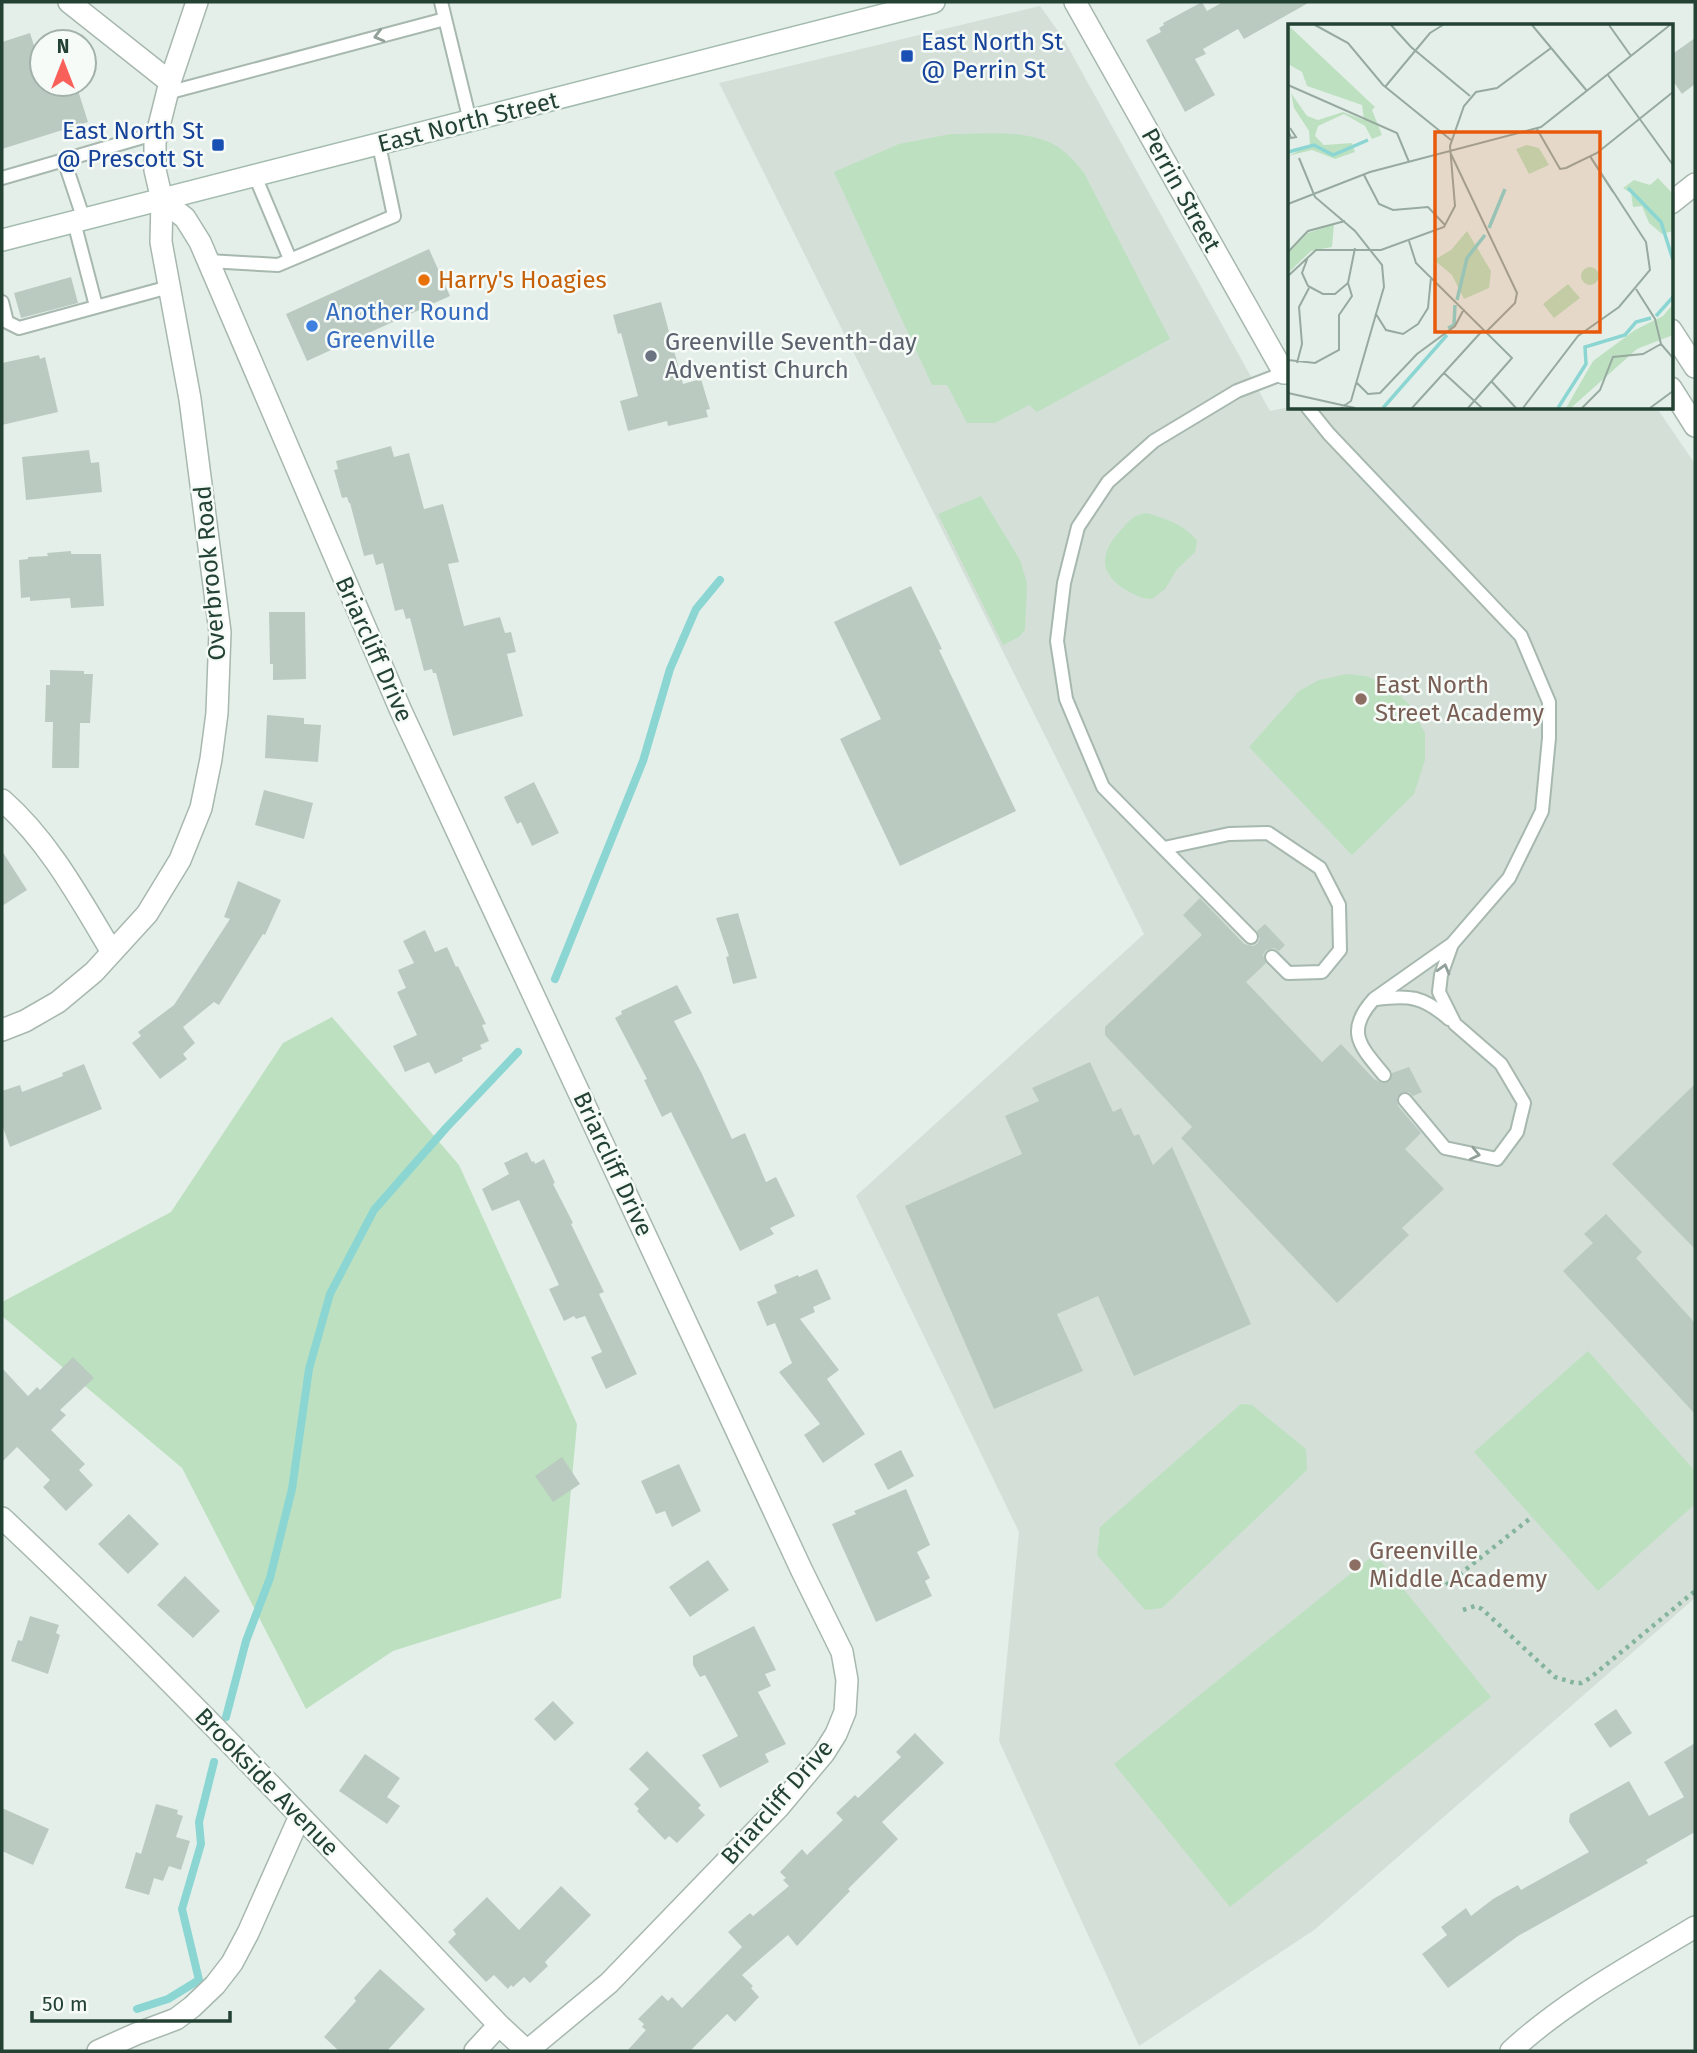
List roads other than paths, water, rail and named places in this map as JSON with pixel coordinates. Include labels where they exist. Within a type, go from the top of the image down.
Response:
[{"type":"street","points":[[69,2],[169,88]]},
{"type":"street","name":"Overbrook Road","points":[[2,1030],[25,1021],[58,1002],[94,972],[147,914],[180,860],[201,807],[211,759],[217,713],[220,632],[190,399],[161,242],[162,200],[155,170],[157,133],[197,2]]},
{"type":"street","name":"East North Street","points":[[2,239],[934,2]]},
{"type":"street","name":"Perrin Street","points":[[1075,2],[1288,375]]},
{"type":"street","points":[[1672,203],[1695,184]]},
{"type":"street","name":"Briarcliff Drive","points":[[162,200],[185,218],[200,242],[401,711],[842,1653],[847,1680],[845,1712],[824,1753],[778,1808],[609,1983],[527,2051]]},
{"type":"street","points":[[1672,332],[1695,367]]},
{"type":"street","points":[[1672,390],[1695,426]]},
{"type":"street","points":[[2,800],[35,834],[67,878],[112,952]]},
{"type":"street","name":"Brookside Avenue","points":[[2,1518],[174,1685],[499,2025],[527,2051]]},
{"type":"street","points":[[98,2051],[176,2019],[215,1985],[232,1963],[248,1933],[300,1816]]},
{"type":"street","points":[[1511,2051],[1562,2010],[1695,1927]]},
{"type":"street","points":[[475,2051],[499,2025]]},
{"type":"lane","points":[[441,2],[470,121]]},
{"type":"lane","points":[[169,88],[445,19]]},
{"type":"lane","points":[[2,178],[157,133]]},
{"type":"lane","points":[[208,261],[278,265],[394,216],[379,145]]},
{"type":"lane","points":[[64,160],[96,306]]},
{"type":"lane","points":[[255,176],[290,259]]},
{"type":"lane","points":[[2,302],[7,322],[19,328],[169,287]]},
{"type":"lane","points":[[1251,937],[1103,787],[1066,699],[1057,641],[1064,583],[1078,527],[1108,482],[1154,440],[1237,391],[1288,375]]},
{"type":"lane","points":[[1310,410],[1329,434],[1521,636],[1549,702],[1549,738],[1542,811],[1509,878],[1452,944],[1374,999],[1364,1010],[1357,1025],[1360,1046],[1384,1075]]},
{"type":"lane","points":[[1164,848],[1229,834],[1268,833],[1320,869],[1339,905],[1340,950],[1321,972],[1287,973],[1272,957]]},
{"type":"lane","points":[[1452,944],[1441,975],[1439,992],[1455,1024]]},
{"type":"lane","points":[[1374,999],[1411,996],[1436,1007],[1501,1064],[1524,1104],[1517,1132],[1497,1159],[1445,1148],[1405,1100]]},
{"type":"waterway","points":[[555,979],[643,761],[670,669],[696,609],[720,580]]},
{"type":"waterway","points":[[226,1717],[246,1641],[270,1578],[292,1489],[309,1369],[330,1294],[374,1210],[518,1052]]},
{"type":"waterway","points":[[137,2009],[168,1999],[199,1980],[182,1909],[201,1844],[199,1822],[214,1762]]},
{"type":"place","name":"East North St @ Perrin St","points":[[907,56]]},
{"type":"place","name":"East North St @ Prescott St","points":[[218,145]]},
{"type":"place","name":"Harry's Hoagies","points":[[424,280]]},
{"type":"place","name":"Another Round Greenville","points":[[312,326]]},
{"type":"place","name":"Greenville Seventh-day Adventist Church","points":[[651,356]]},
{"type":"place","name":"East North Street Academy","points":[[1361,699]]},
{"type":"place","name":"Greenville Middle Academy","points":[[1355,1565]]}]
